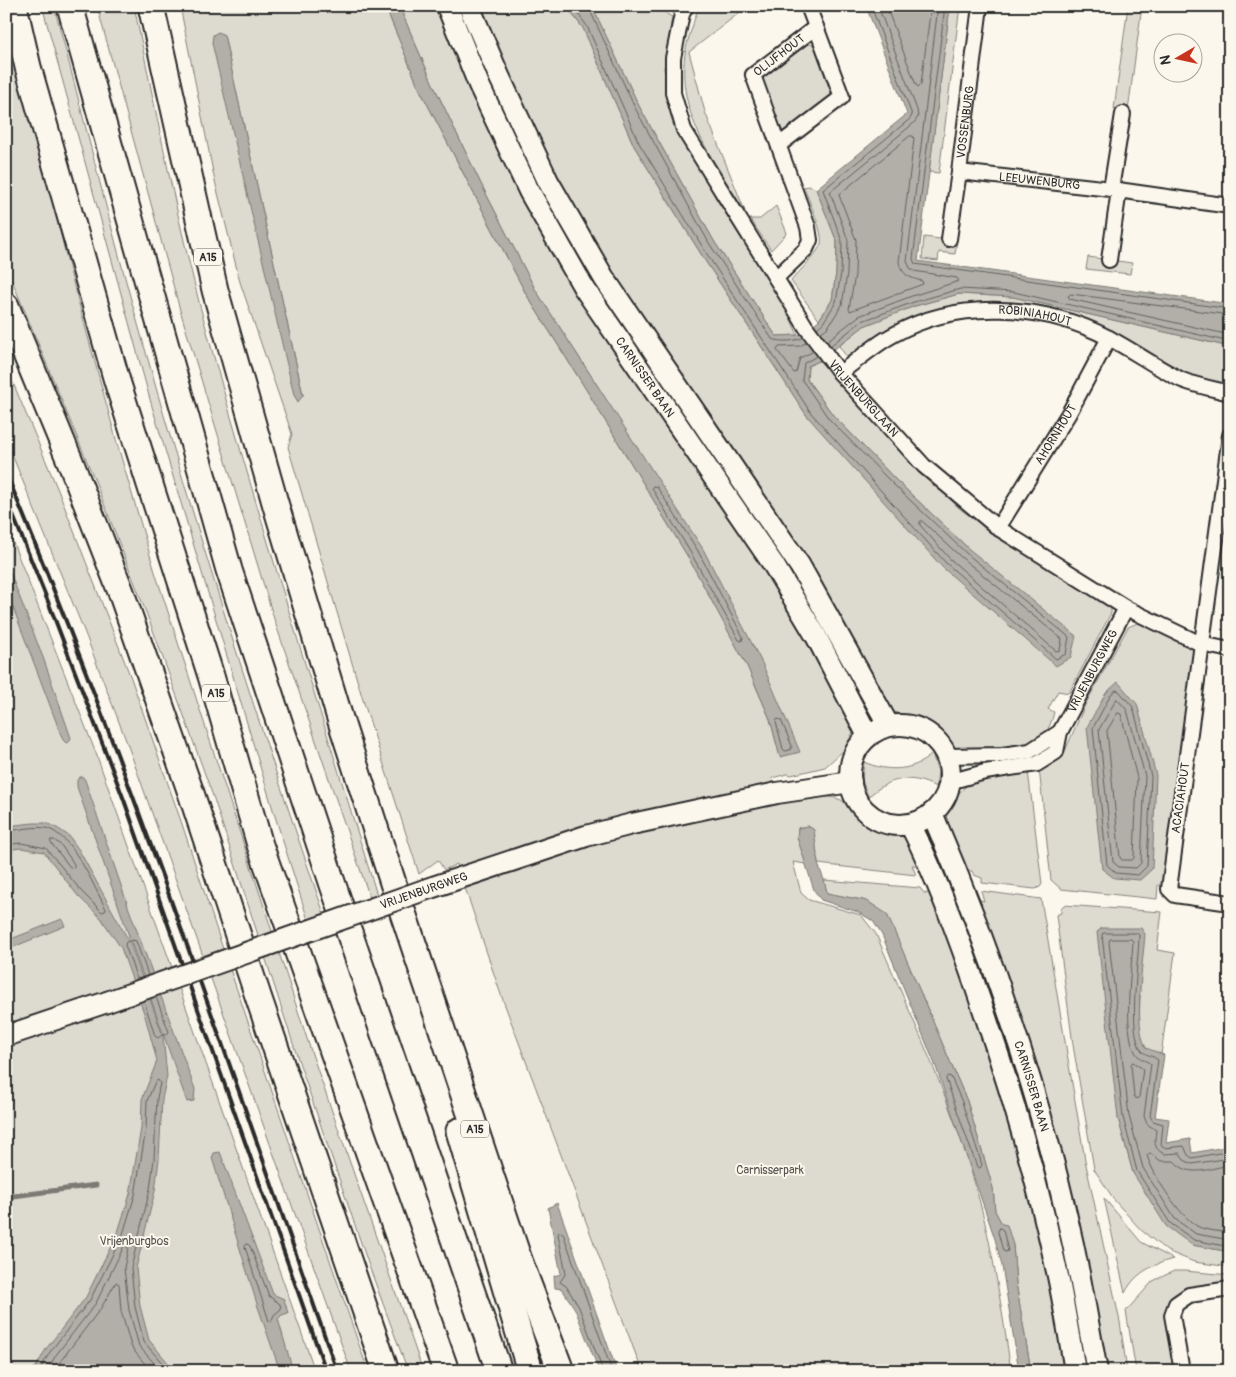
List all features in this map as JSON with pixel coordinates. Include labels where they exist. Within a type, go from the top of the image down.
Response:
[{"type":"highway","name":"A15","points":[[14,6],[28,67],[117,381],[211,676],[260,844],[446,1371]]},
{"type":"highway","points":[[70,6],[229,570],[333,885],[499,1371]]},
{"type":"highway","name":"A15","points":[[152,6],[215,290],[276,506],[342,724],[394,886],[519,1260],[561,1371]]},
{"type":"highway","points":[[6,306],[70,461],[121,592],[386,1371]]},
{"type":"highway","name":"A15","points":[[394,886],[470,1169],[530,1371]]},
{"type":"main road","name":"CARNISSER BAAN","points":[[447,6],[479,85],[529,191],[584,288],[774,564],[816,636],[868,736]]},
{"type":"main road","name":"CARNISSER BAAN","points":[[469,6],[548,181],[604,278],[800,566],[889,726]]},
{"type":"main road","points":[[889,726],[907,726],[923,731],[941,746],[949,764],[949,782],[944,799],[932,813],[922,820],[910,824],[898,825],[887,823],[871,815],[859,803],[850,782],[850,771],[854,756],[861,743],[868,736],[889,726]]},
{"type":"main road","name":"VRIJENBURGWEG","points":[[6,1036],[579,838],[624,826],[777,793],[850,782]]},
{"type":"main road","name":"CARNISSER BAAN","points":[[932,813],[988,950],[1041,1120],[1078,1267],[1097,1371]]},
{"type":"main road","name":"CARNISSER BAAN","points":[[910,824],[923,850],[964,952],[1001,1062],[1040,1200],[1059,1282],[1075,1371]]},
{"type":"street","name":"VRIJENBURGLAAN","points":[[686,6],[682,14],[675,49],[673,75],[673,93],[684,130],[806,327],[840,373],[924,466],[998,528],[1126,608],[1202,644],[1230,650]]},
{"type":"street","name":"OLIJFHOUT","points":[[779,145],[842,97],[808,6]]},
{"type":"street","name":"VOSSENBURG","points":[[949,239],[980,6]]},
{"type":"street","name":"OLIJFHOUT","points":[[776,278],[806,249],[810,240],[808,227],[753,75],[816,28]]},
{"type":"street","points":[[1109,260],[1123,114]]},
{"type":"street","name":"LEEUWENBURG","points":[[959,172],[1115,190],[1230,206]]},
{"type":"street","name":"ROBINIAHOUT","points":[[840,373],[892,335],[927,320],[959,312],[987,310],[1024,312],[1057,317],[1074,322],[1109,338],[1181,379],[1203,387],[1230,393]]},
{"type":"street","name":"AHORNHOUT","points":[[998,528],[1069,413],[1109,338]]},
{"type":"street","points":[[1202,644],[1230,435]]},
{"type":"street","name":"VRIJENBURGWEG","points":[[949,782],[985,772],[1037,764],[1056,752],[1060,732],[1126,608]]},
{"type":"street","name":"ACACIAHOUT","points":[[1202,644],[1169,889],[1175,895],[1230,903]]},
{"type":"street","name":"VRIJENBURGWEG","points":[[946,756],[1002,755],[1030,751],[1060,732]]},
{"type":"street","points":[[1182,1371],[1172,1315],[1176,1304],[1189,1295],[1230,1289]]},
{"type":"green space","points":[[54,6],[131,300],[185,486],[252,701],[324,914],[308,920],[151,403],[43,9]]},
{"type":"green space","points":[[97,6],[134,6],[170,179],[200,307],[231,419],[377,895],[370,898],[275,622],[180,310]]},
{"type":"green space","name":"Carnisserpark","points":[[180,6],[385,6],[419,88],[526,294],[688,557],[747,666],[770,719],[780,757],[799,752],[597,385],[535,289],[480,182],[432,82],[399,6],[446,6],[510,153],[787,594],[855,728],[844,750],[825,767],[772,778],[778,802],[822,797],[841,800],[873,828],[896,834],[906,839],[914,848],[924,866],[912,865],[916,875],[818,864],[814,830],[808,826],[798,828],[799,843],[806,864],[793,862],[801,893],[809,900],[861,915],[876,934],[943,1091],[966,1155],[982,1211],[996,1279],[1011,1371],[642,1371],[500,992],[457,864],[444,870],[438,860],[419,874],[363,700],[288,447],[292,434],[240,282],[214,177]],"holes":[[[218,32],[224,35],[303,395]]]},
{"type":"green space","points":[[479,6],[566,6],[583,28],[634,146],[706,262],[807,416],[969,549],[896,480],[833,415],[807,379],[808,366],[819,361],[828,370],[837,374],[903,453],[959,508],[1012,547],[1106,601],[1111,607],[1111,613],[1069,693],[1058,691],[1048,709],[1054,712],[1050,724],[1044,734],[1037,740],[1018,748],[964,752],[953,746],[934,727],[925,721],[890,710],[601,255],[536,135],[500,58]]},
{"type":"green space","points":[[592,6],[654,6],[672,17],[664,68],[667,94],[676,126],[717,200],[792,318],[791,320],[798,335],[776,336],[714,241],[639,106]]},
{"type":"green space","points":[[700,6],[748,6],[689,52],[705,112],[745,211],[705,146],[687,102],[684,78],[685,54],[694,19]]},
{"type":"green space","points":[[950,6],[960,6],[939,173],[929,172]]},
{"type":"green space","points":[[1128,6],[1142,6],[1128,111],[1114,109]]},
{"type":"green space","points":[[6,17],[70,271],[117,443],[155,572],[312,1054],[423,1371],[408,1371],[369,1266],[298,1059],[214,799],[154,633],[96,483],[6,266]]},
{"type":"green space","points":[[802,45],[814,45],[831,97],[788,131],[782,133],[778,130],[759,80]]},
{"type":"green space","points":[[809,186],[816,189],[837,242],[836,273],[832,300],[819,320],[791,281],[812,258],[821,244],[818,224],[804,187]]},
{"type":"green space","points":[[776,206],[787,233],[771,250],[750,219],[760,219]]},
{"type":"green space","points":[[924,237],[957,241],[955,254],[939,252],[938,261],[922,259]]},
{"type":"green space","points":[[1088,257],[1132,263],[1130,274],[1086,269]]},
{"type":"green space","points":[[959,294],[1013,297],[1230,347],[1230,387],[1193,378],[1102,327],[1065,313],[1031,308],[963,307],[848,359],[839,346],[864,326],[915,306]]},
{"type":"green space","points":[[6,366],[58,490],[131,678],[368,1371],[351,1371],[127,743],[85,633],[6,440]]},
{"type":"green space","name":"Vrijenburgbos","points":[[6,525],[97,756],[315,1371],[6,1371]]},
{"type":"green space","points":[[1140,622],[1191,643],[1194,651],[1164,885],[1158,885],[1157,899],[1061,889],[1051,880],[1039,768],[1051,764],[1065,751],[1085,705],[1128,627]]},
{"type":"green space","points":[[932,754],[938,771],[936,787],[918,780],[900,780],[884,785],[868,797],[862,780],[864,762],[882,768],[900,769],[917,764]]},
{"type":"green space","points":[[1028,771],[1042,884],[1035,889],[982,883],[982,878],[974,875],[972,871],[960,870],[943,821],[945,815],[960,792],[970,783],[976,780]]},
{"type":"green space","points":[[824,880],[920,888],[924,893],[936,894],[1027,1166],[1072,1371],[1031,1371],[1016,1283],[1013,1245],[995,1211],[993,1188],[967,1101],[887,915],[867,901],[827,893]]},
{"type":"green space","points":[[981,891],[1041,899],[1085,1160],[1120,1322],[1127,1371],[1106,1371],[1067,1171],[1017,1012],[973,898],[984,901]]},
{"type":"green space","points":[[962,904],[1025,1079],[1093,1371],[1083,1371],[951,908]]},
{"type":"green space","points":[[1064,905],[1162,912],[1157,950],[1175,953],[1161,1055],[1147,1049],[1143,1044],[1140,1023],[1140,995],[1118,1118],[1133,1173],[1192,1245],[1230,1252],[1230,1267],[1194,1262],[1167,1251],[1141,1230],[1115,1201],[1094,1169],[1073,1045],[1056,915],[1061,913],[1061,908]]},
{"type":"green space","points":[[1104,1198],[1141,1242],[1173,1259],[1158,1264],[1139,1275],[1125,1293]]},
{"type":"green space","points":[[1174,1271],[1230,1275],[1230,1284],[1192,1289],[1173,1296],[1167,1310],[1167,1321],[1177,1371],[1136,1371],[1126,1311],[1153,1281]]},
{"type":"water","points":[[385,6],[399,6],[432,82],[480,182],[535,289],[703,549],[762,663],[800,752],[780,757],[770,719],[747,666],[688,557],[526,294],[419,88]]},
{"type":"water","points":[[566,6],[592,6],[639,106],[714,241],[776,336],[799,335],[819,320],[832,300],[836,273],[837,242],[816,189],[907,114],[866,6],[950,6],[918,261],[1230,304],[1230,347],[1013,297],[959,294],[915,306],[864,326],[819,361],[808,366],[807,380],[833,415],[896,480],[969,549],[1076,636],[1071,657],[1056,666],[942,567],[807,416],[706,262],[634,146],[583,28]]},
{"type":"water","points":[[218,32],[224,35],[303,395],[298,402],[294,395],[212,43],[213,35]]},
{"type":"water","points":[[6,562],[44,660],[71,738],[69,742],[66,743],[63,740],[6,589]]},
{"type":"water","points":[[1118,682],[1137,704],[1156,775],[1152,869],[1140,880],[1114,878],[1102,869],[1087,727],[1106,693]]},
{"type":"water","points":[[83,777],[85,780],[129,909],[195,1089],[194,1101],[187,1102],[77,787],[77,780]]},
{"type":"water","points":[[46,823],[57,828],[69,836],[79,850],[130,943],[163,1036],[167,1076],[162,1099],[159,1159],[155,1191],[136,1268],[140,1306],[149,1340],[175,1371],[30,1371],[36,1367],[46,1349],[86,1297],[118,1232],[130,1194],[141,1128],[142,1099],[157,1061],[145,1016],[121,948],[101,918],[78,896],[44,852],[21,848],[6,850],[6,826]]},
{"type":"water","points":[[808,826],[814,830],[818,864],[827,893],[867,901],[887,914],[967,1101],[993,1188],[995,1211],[1002,1224],[1007,1225],[1013,1245],[1016,1283],[1031,1371],[1019,1371],[1002,1266],[995,1239],[936,1067],[882,935],[873,921],[858,912],[821,900],[814,890],[797,837],[798,828]]},
{"type":"water","points":[[62,919],[65,926],[6,950],[6,941]]},
{"type":"water","points":[[1102,928],[1141,928],[1145,934],[1139,1009],[1140,1024],[1146,1048],[1164,1055],[1155,1117],[1169,1119],[1166,1143],[1190,1139],[1192,1153],[1230,1146],[1230,1252],[1192,1245],[1166,1226],[1133,1173],[1118,1118],[1097,932]]},
{"type":"water","points":[[220,1152],[273,1294],[284,1299],[288,1313],[278,1319],[293,1371],[280,1371],[257,1304],[212,1158],[214,1153]]},
{"type":"water","points":[[557,1203],[617,1371],[599,1371],[575,1309],[562,1289],[555,1288],[554,1276],[561,1274],[548,1208]]},
{"type":"waterway","points":[[6,1197],[96,1185]]},
{"type":"tram line","points":[[6,12],[27,6]]},
{"type":"railway","points":[[6,473],[95,695],[137,807],[337,1371]]},
{"type":"railway","points":[[6,498],[124,800],[326,1371]]}]
